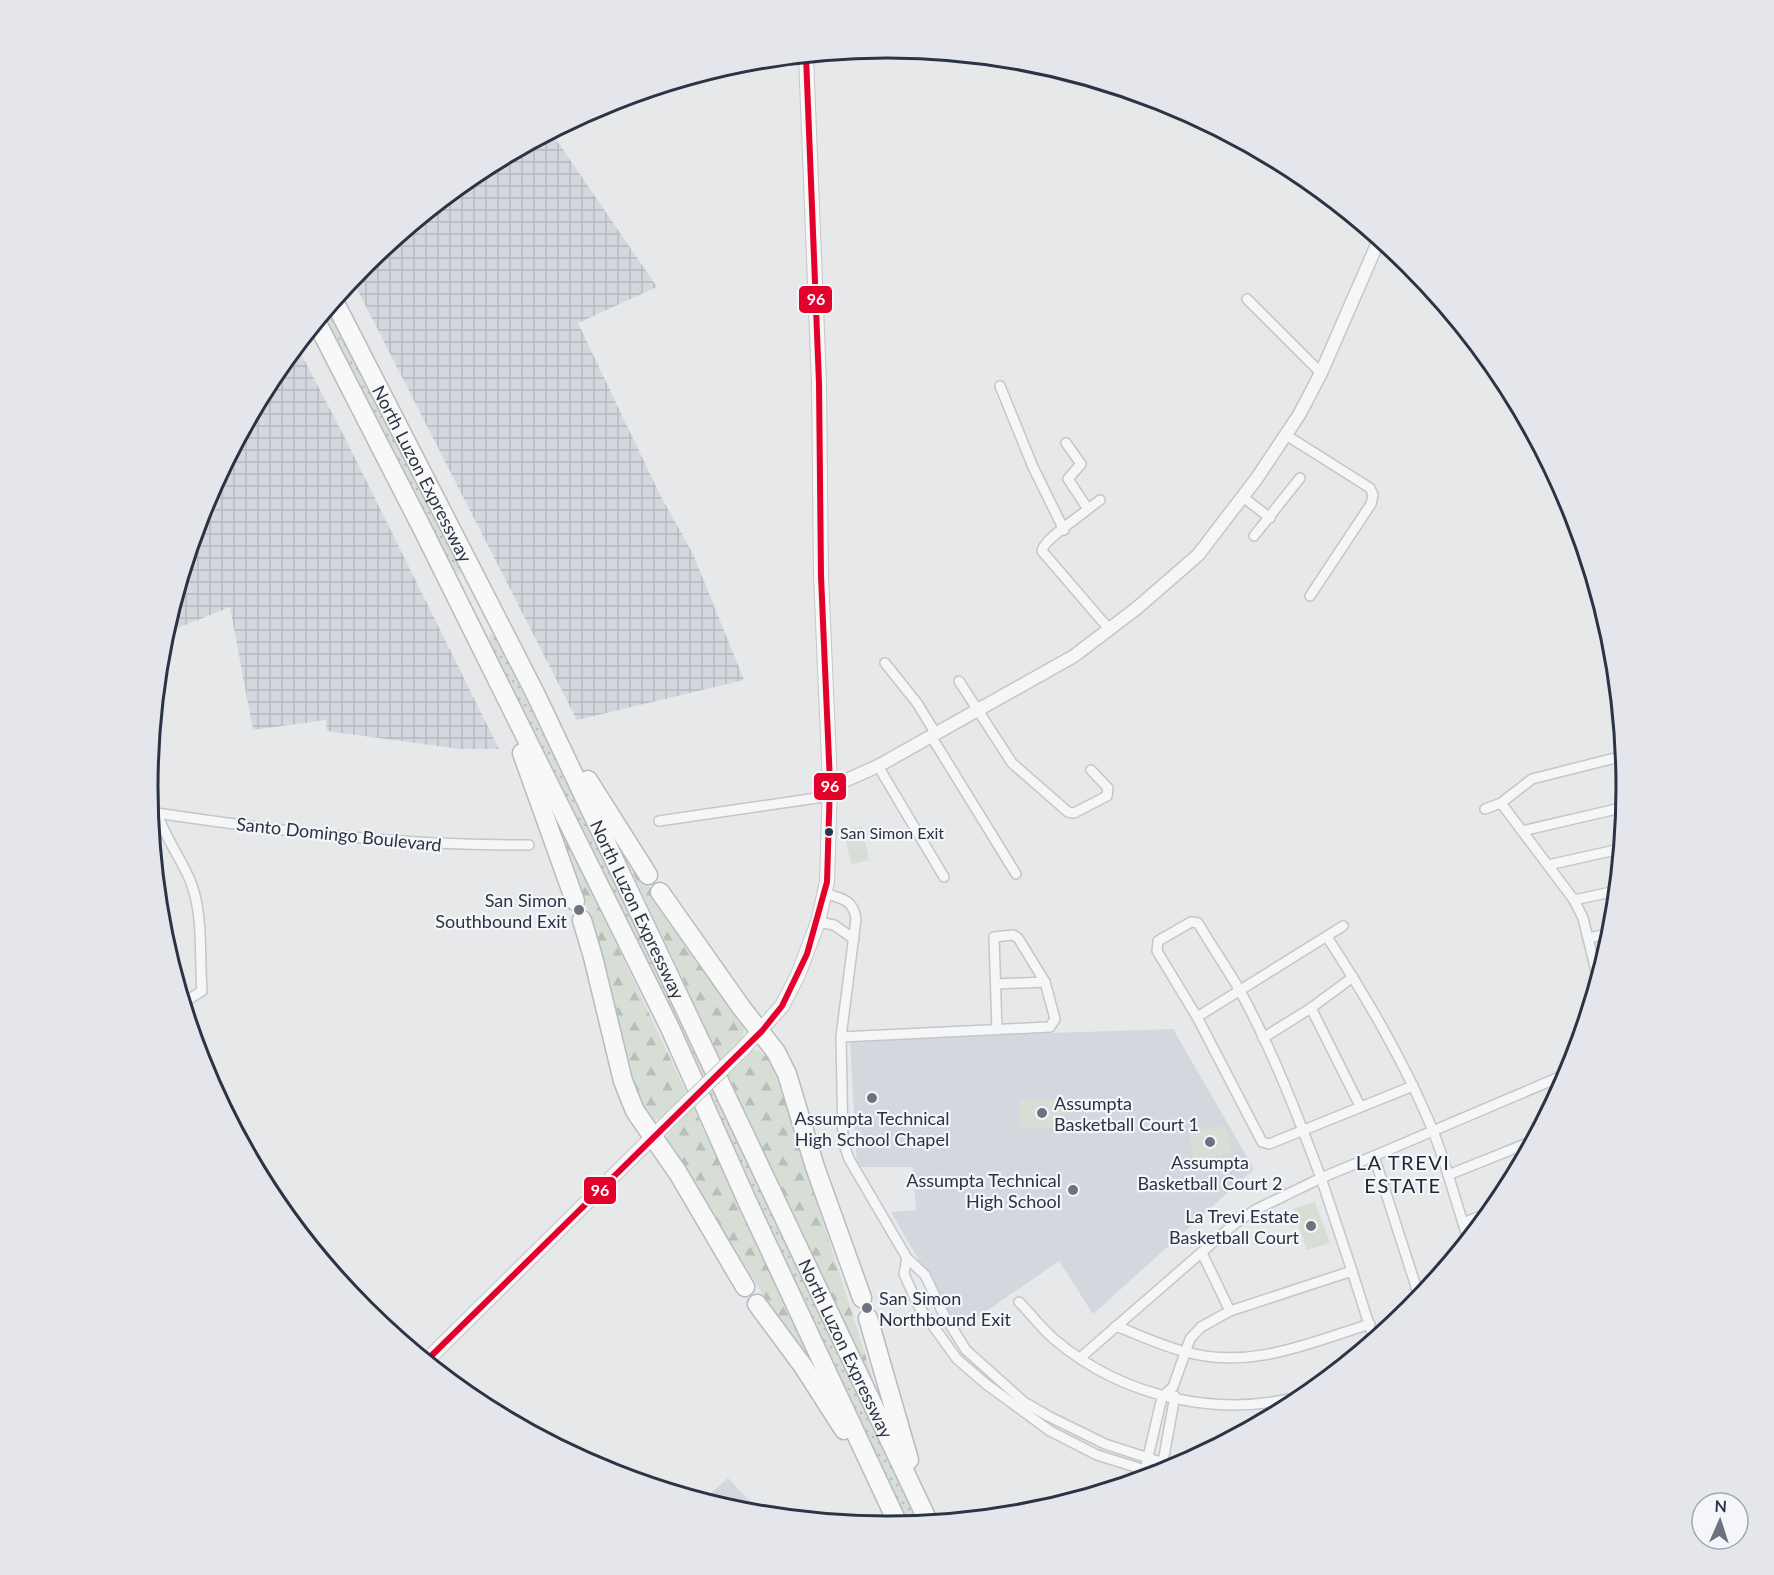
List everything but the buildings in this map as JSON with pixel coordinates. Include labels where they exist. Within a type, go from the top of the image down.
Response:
[{"type":"highway","name":"North Luzon Expressway","points":[[338,308],[534,693],[925,1515]]},
{"type":"highway","name":"North Luzon Expressway","points":[[320,331],[423,530],[670,1028],[753,1214],[894,1516]]},
{"type":"highway","points":[[423,530],[431,559],[516,739],[575,901]]},
{"type":"highway","points":[[534,693],[549,710],[600,801],[648,875]]},
{"type":"highway","points":[[660,892],[741,1007],[762,1031],[787,1074],[815,1167],[862,1298]]},
{"type":"highway","points":[[582,920],[594,957],[623,1081],[635,1111],[678,1173],[745,1287]]},
{"type":"highway","points":[[757,1304],[803,1366],[845,1432],[893,1516]]},
{"type":"highway","points":[[868,1318],[902,1439],[933,1515]]},
{"type":"main road","points":[[431,1356],[652,1136],[762,1031],[782,1006],[807,954],[818,922],[825,893],[830,790],[821,576],[819,383],[807,63]]},
{"type":"street","points":[[659,821],[830,790],[878,766],[1074,656],[1161,588],[1198,555],[1243,497],[1286,435],[1321,373],[1376,247]]},
{"type":"street","points":[[1247,299],[1321,373]]},
{"type":"street","points":[[1000,386],[1033,467],[1064,530]]},
{"type":"street","points":[[1286,435],[1370,488],[1373,495],[1371,504],[1310,596]]},
{"type":"street","points":[[1066,443],[1081,464],[1068,478],[1088,509]]},
{"type":"street","points":[[1254,536],[1300,478]]},
{"type":"street","points":[[1243,497],[1270,518]]},
{"type":"street","points":[[1100,500],[1064,530],[1048,539],[1042,551],[1109,629]]},
{"type":"street","points":[[885,663],[917,702],[933,735],[1016,874]]},
{"type":"street","points":[[959,681],[1012,763],[1068,812],[1074,813],[1107,796],[1108,788],[1091,770]]},
{"type":"street","points":[[1485,809],[1501,803],[1532,779],[1615,758]]},
{"type":"street","points":[[878,766],[944,877]]},
{"type":"street","points":[[1501,803],[1574,900],[1583,918],[1594,963]]},
{"type":"street","points":[[1522,831],[1615,809]]},
{"type":"street","name":"Santo Domingo Boulevard","points":[[159,813],[342,837],[463,846],[529,845]]},
{"type":"street","points":[[159,823],[190,881],[201,925],[202,991],[190,999]]},
{"type":"street","points":[[1548,865],[1613,851]]},
{"type":"street","points":[[825,893],[852,904],[856,919],[841,1037],[843,1141],[849,1159],[907,1258],[921,1269],[944,1315],[966,1350],[1024,1402],[1105,1444],[1162,1463]]},
{"type":"street","points":[[1574,900],[1608,893]]},
{"type":"street","points":[[818,922],[834,925],[854,939]]},
{"type":"street","points":[[1372,1332],[1303,1129],[1263,1038],[1239,991],[1198,923],[1191,922],[1158,941],[1157,951],[1197,1017],[1262,1142],[1269,1144],[1303,1129],[1360,1106],[1413,1086]]},
{"type":"street","points":[[1197,1017],[1343,926]]},
{"type":"street","points":[[841,1037],[997,1030],[1050,1027],[1055,1019],[1045,982],[1018,938],[1013,935],[994,937],[997,1030]]},
{"type":"street","points":[[1588,938],[1601,935]]},
{"type":"street","points":[[1327,937],[1353,977],[1413,1086],[1433,1132],[1465,1231]]},
{"type":"street","points":[[1263,1038],[1311,1008],[1353,977]]},
{"type":"street","points":[[996,984],[1045,982]]},
{"type":"street","points":[[1311,1008],[1360,1106]]},
{"type":"street","points":[[1080,1358],[1233,1225],[1255,1210],[1321,1178],[1555,1079]]},
{"type":"street","points":[[1448,1175],[1522,1146]]},
{"type":"street","points":[[1374,1156],[1416,1288]]},
{"type":"street","points":[[1463,1223],[1474,1219]]},
{"type":"street","points":[[1202,1253],[1230,1311]]},
{"type":"street","points":[[907,1258],[904,1274],[908,1287],[957,1359],[1014,1406],[1050,1431],[1097,1455],[1143,1470]]},
{"type":"street","points":[[1145,1469],[1162,1397],[1173,1388],[1190,1340],[1200,1327],[1230,1311],[1352,1271]]},
{"type":"street","points":[[908,1287],[927,1280]]},
{"type":"street","points":[[1019,1302],[1053,1338],[1080,1358],[1162,1397],[1249,1406],[1284,1399]]},
{"type":"street","points":[[932,1325],[944,1315]]},
{"type":"street","points":[[1116,1326],[1186,1352],[1222,1358],[1268,1356],[1370,1324]]},
{"type":"street","points":[[1163,1462],[1176,1400],[1173,1388]]},
{"type":"shaded area","points":[[556,139],[657,287],[578,323],[660,495],[693,554],[744,680],[577,720],[357,288],[406,239],[443,209],[522,156]]},
{"type":"shaded area","points":[[301,354],[499,749],[460,749],[327,731],[326,720],[253,730],[230,607],[176,629],[197,553],[213,509],[233,465],[281,382]]},
{"type":"shaded area","name":"Assumpta Technical High School","points":[[1173,1029],[1254,1169],[1093,1314],[1059,1261],[959,1330],[891,1212],[916,1210],[913,1167],[857,1167],[850,1040]]},
{"type":"shaded area","points":[[728,1478],[752,1503],[745,1502],[709,1494]]},
{"type":"green space","points":[[332,316],[450,545],[461,569],[460,575],[453,569],[327,322]]},
{"type":"green space","points":[[491,634],[496,638],[665,984],[914,1515],[905,1516],[632,933],[489,636]]},
{"type":"green space","points":[[550,803],[687,1094],[661,1118],[650,1120],[641,1109],[601,953],[581,888],[545,804]]},
{"type":"green space","points":[[862,827],[869,860],[851,864],[844,830]]},
{"type":"green space","points":[[619,843],[743,1021],[742,1038],[721,1061]]},
{"type":"green space","points":[[758,1050],[768,1058],[780,1086],[880,1401],[727,1073],[751,1051]]},
{"type":"green space","name":"Assumpta Basketball Court 1","points":[[1064,1099],[1064,1127],[1020,1128],[1019,1100]]},
{"type":"green space","points":[[693,1107],[813,1361],[825,1391],[664,1140]]},
{"type":"green space","name":"Assumpta Basketball Court 2","points":[[1226,1126],[1232,1153],[1194,1160],[1189,1131]]},
{"type":"green space","name":"La Trevi Estate Basketball Court","points":[[1315,1202],[1330,1243],[1307,1250],[1293,1209]]},
{"type":"transit line","name":"96","points":[[431,1356],[762,1031],[782,1006],[807,954],[827,882],[830,783],[821,576],[819,383],[806,63]]},
{"type":"place","name":"San Simon Exit","points":[[829,832]]},
{"type":"place","name":"San Simon Southbound Exit","points":[[579,910]]},
{"type":"place","name":"Assumpta Technical High School Chapel","points":[[872,1098]]},
{"type":"place","name":"Assumpta Basketball Court 1","points":[[1042,1113]]},
{"type":"place","name":"Assumpta Basketball Court 2","points":[[1210,1142]]},
{"type":"place","name":"Assumpta Technical High School","points":[[1073,1190]]},
{"type":"place","name":"La Trevi Estate Basketball Court","points":[[1311,1226]]},
{"type":"place","name":"San Simon Northbound Exit","points":[[867,1308]]},
{"type":"district","name":"LA TREVI ESTATE","points":[[1403,1174]]}]
